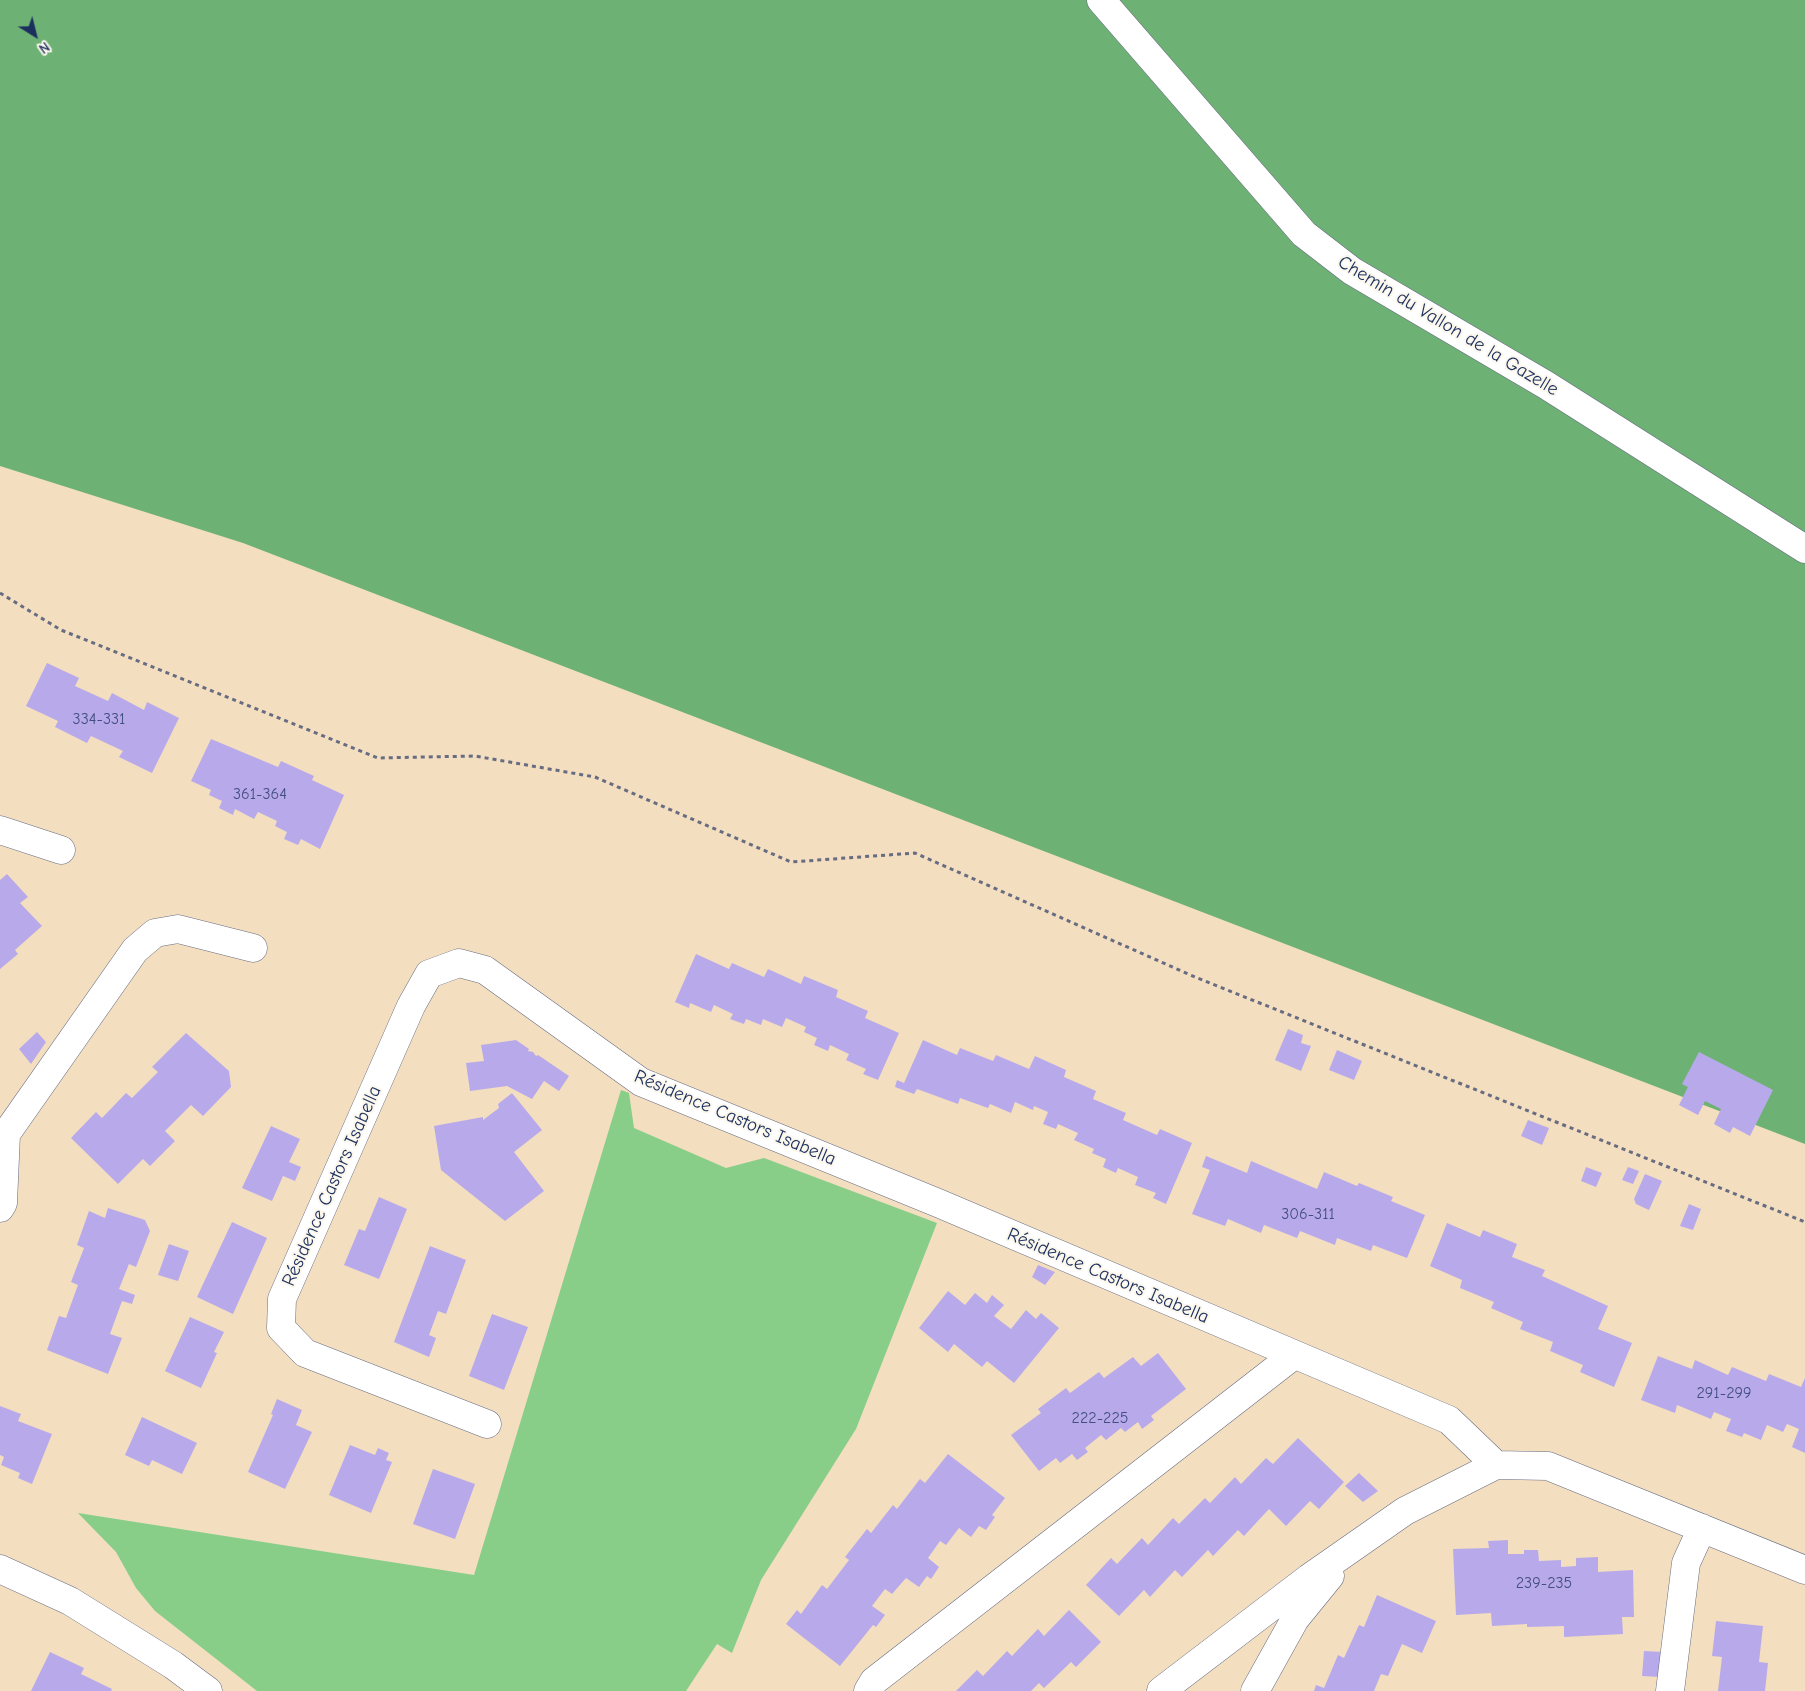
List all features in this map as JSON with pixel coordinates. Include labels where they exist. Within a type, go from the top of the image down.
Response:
[{"type":"street","name":"Chemin du Vallon de la Gazelle","points":[[1101,0],[1304,234],[1352,271],[1546,384],[1805,549]]},
{"type":"street","points":[[0,830],[61,850]]},
{"type":"street","points":[[0,1208],[4,1203],[3,1136],[135,950],[155,933],[178,929],[253,948]]},
{"type":"street","name":"Résidence Castors Isabella","points":[[487,1424],[306,1353],[281,1328],[282,1299],[411,1006],[429,974],[459,963],[484,970],[641,1082],[938,1203],[1449,1420],[1496,1465]]},
{"type":"street","points":[[868,1691],[874,1681],[1294,1355]]},
{"type":"street","points":[[1161,1691],[1405,1511],[1496,1465],[1548,1466],[1805,1570]]},
{"type":"street","points":[[1670,1691],[1686,1563],[1702,1528]]},
{"type":"street","points":[[1255,1691],[1294,1619],[1353,1548]]},
{"type":"street","points":[[0,1569],[70,1601],[173,1665],[208,1691]]},
{"type":"path","points":[[0,593],[61,630],[378,758],[475,756],[595,777],[791,862],[915,853],[1195,977],[1805,1222]]},
{"type":"green space","points":[[0,0],[1805,0],[1805,1144],[243,543],[0,466]]},
{"type":"green space","points":[[621,1090],[629,1093],[634,1128],[726,1168],[764,1158],[937,1223],[856,1429],[761,1580],[732,1653],[717,1644],[686,1691],[257,1691],[155,1611],[136,1588],[116,1552],[78,1513],[474,1575]]},
{"type":"building","points":[[47,663],[79,678],[75,686],[108,701],[112,693],[144,710],[147,702],[179,718],[152,773],[119,757],[123,751],[91,736],[87,743],[55,727],[58,721],[26,706]]},
{"type":"building","points":[[211,739],[278,767],[281,761],[314,776],[312,780],[344,795],[320,849],[301,839],[298,845],[284,839],[287,832],[275,826],[277,821],[258,812],[254,819],[235,809],[233,815],[219,808],[222,801],[209,795],[211,790],[191,781]]},
{"type":"building","points":[[7,874],[28,897],[20,903],[42,926],[15,950],[18,954],[0,969],[0,880]]},
{"type":"building","points":[[696,954],[729,969],[732,963],[764,977],[768,969],[801,984],[804,976],[838,990],[836,997],[868,1011],[865,1018],[899,1033],[878,1080],[863,1074],[866,1069],[846,1060],[849,1054],[830,1045],[828,1051],[814,1045],[817,1038],[804,1032],[806,1027],[786,1018],[782,1027],[763,1019],[761,1025],[746,1019],[744,1024],[730,1019],[733,1014],[714,1005],[711,1012],[690,1003],[689,1008],[675,1002]]},
{"type":"building","points":[[1288,1029],[1303,1035],[1301,1043],[1311,1046],[1301,1071],[1275,1060]]},
{"type":"building","points":[[37,1032],[46,1042],[31,1064],[19,1049]]},
{"type":"building","points":[[186,1033],[229,1071],[231,1087],[203,1116],[191,1105],[165,1131],[175,1141],[150,1166],[143,1159],[118,1184],[71,1138],[96,1112],[102,1118],[126,1093],[132,1098],[158,1072],[152,1067]]},
{"type":"building","points":[[516,1040],[529,1049],[528,1051],[533,1052],[536,1056],[538,1055],[569,1076],[559,1091],[544,1081],[532,1099],[507,1086],[470,1091],[466,1063],[484,1061],[481,1045]]},
{"type":"building","points":[[923,1040],[957,1055],[960,1048],[993,1061],[996,1055],[1029,1069],[1035,1056],[1066,1070],[1064,1077],[1096,1091],[1093,1099],[1126,1113],[1123,1120],[1157,1135],[1160,1129],[1192,1143],[1166,1204],[1153,1198],[1156,1193],[1135,1185],[1138,1177],[1118,1168],[1116,1173],[1103,1167],[1106,1159],[1092,1153],[1094,1149],[1074,1140],[1078,1133],[1058,1124],[1056,1129],[1043,1124],[1048,1112],[1034,1106],[1033,1110],[1015,1102],[1011,1113],[990,1104],[988,1108],[960,1098],[958,1104],[917,1089],[914,1094],[895,1087],[897,1080],[904,1083]]},
{"type":"building","points":[[1337,1050],[1362,1061],[1354,1080],[1329,1070]]},
{"type":"building","points":[[1699,1052],[1773,1090],[1750,1136],[1733,1127],[1730,1133],[1714,1124],[1721,1109],[1705,1101],[1698,1115],[1679,1105],[1688,1087],[1682,1084]]},
{"type":"building","points":[[512,1093],[542,1130],[514,1152],[544,1191],[505,1221],[441,1170],[434,1126],[483,1117],[483,1120],[499,1108],[498,1104]]},
{"type":"building","points":[[1528,1120],[1549,1128],[1542,1145],[1521,1136]]},
{"type":"building","points":[[271,1126],[300,1139],[289,1162],[301,1167],[295,1181],[283,1176],[272,1201],[242,1188]]},
{"type":"building","points":[[1206,1156],[1247,1173],[1251,1161],[1317,1189],[1324,1172],[1357,1186],[1359,1183],[1393,1197],[1391,1201],[1425,1215],[1407,1258],[1373,1245],[1371,1251],[1337,1238],[1335,1245],[1300,1231],[1297,1238],[1264,1225],[1261,1233],[1228,1219],[1225,1226],[1192,1214],[1210,1170],[1202,1167]]},
{"type":"building","points":[[1586,1167],[1602,1173],[1596,1187],[1581,1181]]},
{"type":"building","points":[[1628,1167],[1639,1171],[1633,1184],[1622,1180]]},
{"type":"building","points":[[1645,1174],[1662,1181],[1649,1210],[1636,1204],[1634,1199]]},
{"type":"building","points":[[379,1197],[407,1209],[379,1279],[344,1265],[359,1229],[365,1231]]},
{"type":"building","points":[[1689,1204],[1701,1209],[1693,1230],[1680,1226]]},
{"type":"building","points":[[108,1208],[145,1220],[150,1231],[136,1267],[129,1264],[119,1289],[135,1295],[132,1304],[122,1301],[110,1334],[122,1338],[108,1374],[47,1350],[59,1316],[66,1318],[78,1285],[71,1282],[84,1248],[77,1245],[89,1211],[105,1218]]},
{"type":"building","points":[[232,1222],[267,1238],[233,1314],[197,1297]]},
{"type":"building","points":[[1447,1223],[1480,1237],[1483,1230],[1517,1244],[1512,1257],[1545,1270],[1542,1276],[1608,1306],[1598,1329],[1632,1343],[1614,1387],[1580,1372],[1583,1365],[1550,1351],[1553,1342],[1520,1329],[1523,1322],[1491,1308],[1494,1302],[1460,1288],[1462,1280],[1430,1266]]},
{"type":"building","points":[[169,1244],[189,1251],[178,1281],[158,1275]]},
{"type":"building","points":[[430,1246],[466,1260],[446,1314],[438,1311],[429,1335],[436,1338],[429,1357],[394,1342]]},
{"type":"building","points":[[1038,1265],[1055,1272],[1045,1285],[1032,1277]]},
{"type":"building","points":[[948,1291],[965,1305],[975,1293],[987,1303],[992,1295],[1004,1305],[994,1316],[1011,1329],[1026,1310],[1036,1319],[1041,1313],[1059,1328],[1014,1383],[987,1361],[982,1367],[954,1344],[948,1352],[919,1328]]},
{"type":"building","points":[[492,1314],[528,1327],[504,1390],[469,1376]]},
{"type":"building","points":[[190,1317],[224,1332],[214,1352],[217,1353],[201,1388],[165,1371]]},
{"type":"building","points":[[1158,1353],[1186,1389],[1151,1416],[1154,1420],[1142,1429],[1138,1422],[1125,1432],[1121,1428],[1106,1440],[1101,1435],[1085,1448],[1088,1452],[1077,1460],[1072,1454],[1060,1463],[1056,1458],[1039,1471],[1011,1435],[1041,1413],[1038,1409],[1066,1388],[1070,1393],[1099,1372],[1104,1378],[1133,1357],[1141,1366]]},
{"type":"building","points":[[1658,1356],[1692,1369],[1695,1360],[1728,1375],[1732,1367],[1766,1381],[1769,1374],[1801,1387],[1805,1378],[1805,1453],[1792,1447],[1799,1429],[1787,1424],[1783,1432],[1767,1425],[1761,1440],[1744,1433],[1742,1437],[1726,1431],[1731,1419],[1714,1412],[1711,1419],[1677,1405],[1675,1413],[1641,1400]]},
{"type":"building","points":[[277,1399],[302,1410],[296,1425],[312,1432],[285,1489],[248,1472],[273,1415],[271,1414]]},
{"type":"building","points":[[0,1406],[21,1414],[18,1421],[52,1434],[32,1484],[18,1478],[20,1473],[1,1465],[4,1457],[0,1455]]},
{"type":"building","points":[[142,1417],[197,1443],[182,1474],[152,1460],[149,1466],[125,1455]]},
{"type":"building","points":[[1298,1438],[1344,1482],[1319,1509],[1310,1501],[1286,1526],[1269,1509],[1244,1536],[1238,1530],[1213,1556],[1208,1550],[1182,1577],[1175,1570],[1150,1597],[1144,1590],[1119,1616],[1086,1585],[1111,1558],[1117,1564],[1142,1538],[1148,1545],[1173,1518],[1179,1524],[1205,1498],[1210,1503],[1235,1477],[1241,1484],[1266,1458],[1273,1464]]},
{"type":"building","points":[[350,1445],[375,1455],[378,1448],[389,1453],[386,1460],[392,1462],[371,1513],[329,1495]]},
{"type":"building","points":[[948,1454],[1005,1498],[992,1515],[995,1517],[986,1530],[979,1526],[971,1537],[959,1528],[946,1545],[940,1541],[928,1558],[939,1567],[931,1579],[927,1576],[919,1587],[906,1578],[892,1594],[885,1589],[872,1606],[885,1615],[876,1627],[873,1625],[840,1666],[786,1624],[797,1610],[801,1614],[822,1585],[827,1589],[849,1560],[845,1557],[867,1529],[871,1533],[893,1505],[897,1509],[920,1479],[925,1483]]},
{"type":"building","points":[[433,1469],[475,1484],[455,1539],[413,1524]]},
{"type":"building","points":[[1359,1473],[1378,1491],[1363,1502],[1345,1486]]},
{"type":"building","points":[[1508,1540],[1508,1554],[1524,1554],[1524,1550],[1538,1550],[1539,1561],[1561,1560],[1561,1567],[1576,1566],[1576,1558],[1598,1557],[1598,1572],[1633,1570],[1634,1617],[1622,1617],[1623,1634],[1564,1637],[1564,1626],[1527,1627],[1527,1624],[1492,1626],[1491,1613],[1456,1615],[1453,1549],[1489,1548],[1488,1541]]},
{"type":"building","points":[[1377,1595],[1436,1621],[1422,1653],[1402,1644],[1388,1676],[1381,1674],[1374,1691],[1314,1691],[1316,1685],[1324,1688],[1338,1655],[1344,1658],[1359,1625],[1364,1627]]},
{"type":"building","points":[[1069,1610],[1101,1642],[1076,1667],[1071,1662],[1044,1688],[1039,1683],[1031,1691],[956,1691],[977,1670],[983,1676],[1007,1651],[1012,1656],[1038,1629],[1044,1636]]},
{"type":"building","points":[[1716,1621],[1763,1626],[1759,1662],[1768,1663],[1765,1691],[1718,1691],[1722,1657],[1712,1656]]},
{"type":"building","points":[[1644,1651],[1663,1652],[1661,1677],[1642,1676]]},
{"type":"building","points":[[50,1652],[84,1668],[81,1674],[112,1689],[111,1691],[31,1691]]}]
